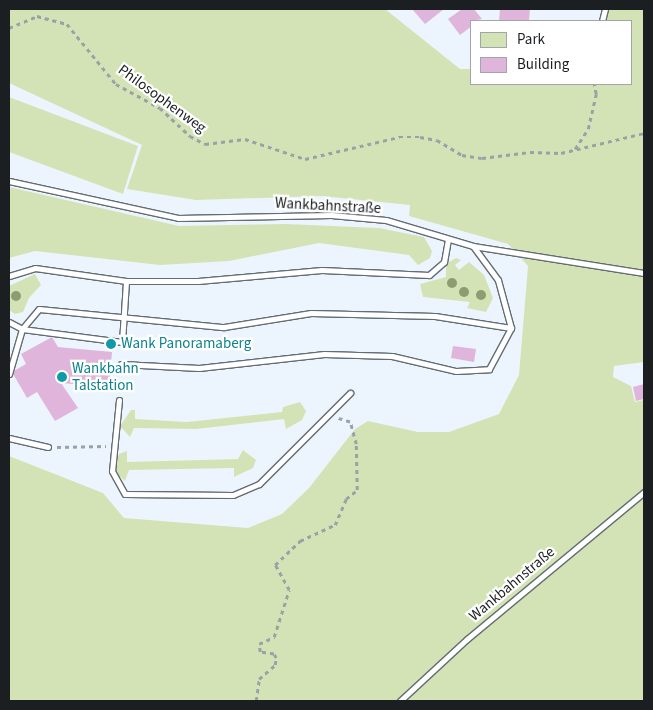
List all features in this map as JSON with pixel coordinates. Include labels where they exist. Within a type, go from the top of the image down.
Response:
[{"type":"lane","name":"Wankbahnstraße","points":[[9,181],[178,218],[331,215],[386,220],[473,246],[644,272]]},
{"type":"lane","points":[[9,276],[35,268],[126,281],[198,281],[322,270],[429,275],[444,262],[448,239]]},
{"type":"lane","points":[[121,364],[199,368],[324,354],[392,356],[456,371],[489,369],[511,328],[498,280],[473,246]]},
{"type":"lane","points":[[9,322],[22,329],[122,342],[126,281]]},
{"type":"lane","points":[[9,374],[22,329],[39,309],[122,320],[224,327],[311,313],[435,316],[511,328]]},
{"type":"lane","points":[[119,400],[112,471],[125,494],[233,495],[259,484],[325,414],[350,393]]},
{"type":"lane","points":[[9,438],[48,447]]},
{"type":"lane","name":"Wankbahnstraße","points":[[400,701],[474,632],[644,492]]},
{"type":"path","name":"Philosophenweg","points":[[9,28],[37,16],[68,24],[116,84],[160,108],[190,136],[205,144],[245,139],[305,159],[399,137],[437,140],[462,155],[482,158],[574,150],[644,133]]},
{"type":"path","points":[[574,150],[588,129],[596,94],[594,85]]},
{"type":"path","points":[[256,701],[259,679],[275,665],[276,658],[274,654],[260,652],[259,644],[274,637],[289,590],[275,565],[300,541],[335,525],[346,499],[358,490],[356,444],[350,422],[325,414]]},
{"type":"path","points":[[48,447],[113,446]]},
{"type":"green space","points":[[9,9],[385,9],[460,69],[470,69],[470,85],[633,85],[633,20],[601,20],[606,9],[644,9],[644,362],[614,366],[613,377],[631,386],[635,402],[644,400],[644,701],[9,701],[9,456],[103,493],[124,518],[248,528],[282,514],[309,488],[355,429],[368,421],[418,432],[449,432],[499,414],[519,375],[528,266],[508,244],[409,216],[410,205],[322,196],[196,200],[127,189],[142,145],[9,83]]},
{"type":"green space","points":[[9,97],[138,146],[123,194],[9,152]]},
{"type":"green space","points":[[9,187],[179,226],[286,224],[379,228],[424,237],[432,251],[430,258],[418,265],[409,255],[319,243],[229,261],[160,265],[35,251],[9,258]]},
{"type":"green space","points":[[456,258],[461,260],[455,265],[459,270],[469,262],[484,275],[493,298],[486,312],[467,308],[470,302],[423,297],[420,284],[446,277],[446,264]]},
{"type":"green space","points":[[35,274],[41,285],[29,298],[23,312],[15,314],[9,310],[9,286]]},
{"type":"green space","points":[[300,402],[306,411],[302,420],[286,429],[284,419],[196,429],[134,428],[130,437],[120,426],[131,410],[135,410],[135,419],[187,422],[282,412],[283,407]]},
{"type":"green space","points":[[243,450],[256,460],[253,468],[234,477],[234,468],[129,470],[125,481],[114,471],[119,454],[127,451],[127,462],[238,459]]},
{"type":"building","points":[[412,9],[444,9],[425,24]]},
{"type":"building","points":[[462,9],[474,9],[482,19],[470,20],[470,28],[460,35],[448,19]]},
{"type":"building","points":[[500,9],[530,9],[529,20],[499,20]]},
{"type":"building","name":"Wankbahn Talstation","points":[[52,337],[58,347],[112,352],[109,387],[61,383],[78,408],[55,421],[37,392],[27,398],[12,372],[26,364],[21,354]]},
{"type":"building","points":[[453,346],[476,349],[474,362],[451,358]]},
{"type":"building","points":[[644,384],[644,399],[636,401],[633,387]]},
{"type":"place","name":"Wank Panoramaberg","points":[[111,344]]},
{"type":"place","name":"Wankbahn Talstation","points":[[62,377]]}]
